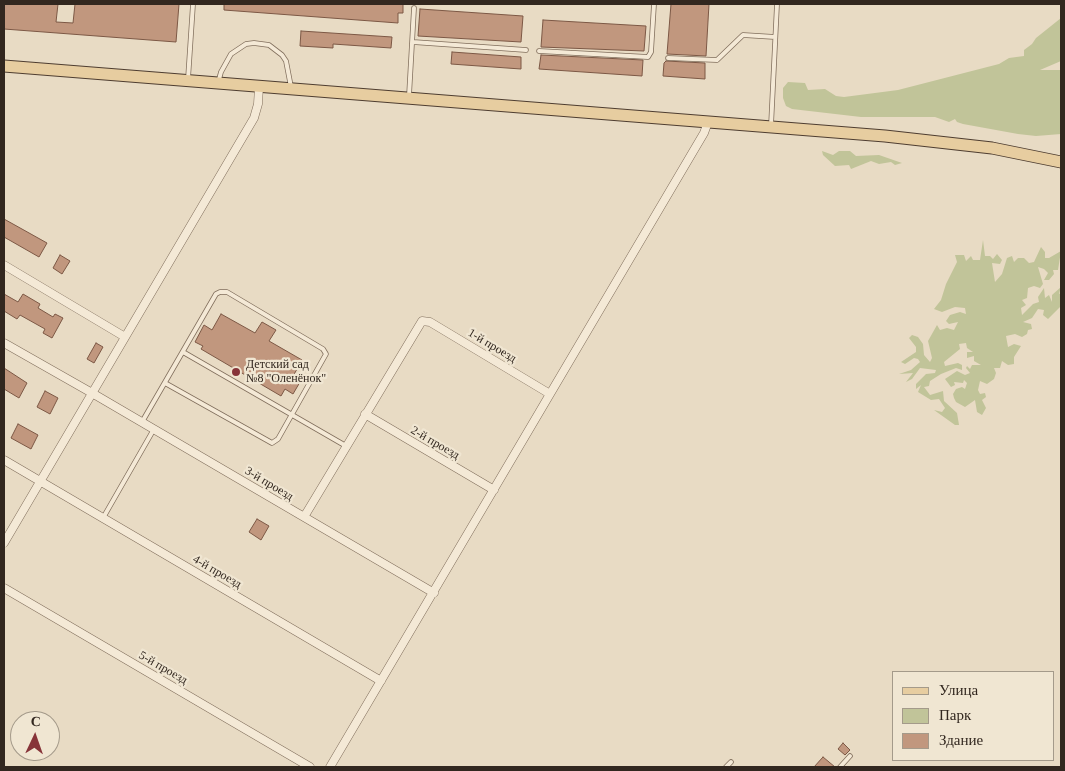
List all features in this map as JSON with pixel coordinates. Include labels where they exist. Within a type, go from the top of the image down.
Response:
[{"type":"main road","points":[[4,66],[944,142],[1061,162]]},
{"type":"street","points":[[4,543],[254,118],[258,104],[259,87]]},
{"type":"street","points":[[330,767],[434,594],[704,133],[708,122]]},
{"type":"street","points":[[4,265],[125,337]]},
{"type":"street","name":"1-й проезд","points":[[365,414],[422,321],[430,322],[550,394]]},
{"type":"street","name":"3-й проезд","points":[[4,344],[142,422],[434,594]]},
{"type":"street","points":[[304,518],[365,414]]},
{"type":"street","name":"2-й проезд","points":[[365,414],[494,490]]},
{"type":"street","name":"4-й проезд","points":[[4,460],[381,681]]},
{"type":"street","name":"5-й проезд","points":[[4,588],[310,767]]},
{"type":"lane","points":[[188,81],[193,4]]},
{"type":"lane","points":[[539,50],[648,57],[654,4]]},
{"type":"lane","points":[[771,127],[777,4]]},
{"type":"lane","points":[[409,98],[414,8]]},
{"type":"lane","points":[[668,58],[717,60],[743,36],[775,37]]},
{"type":"lane","points":[[413,42],[526,50]]},
{"type":"lane","points":[[218,84],[220,72],[231,54],[246,44],[254,43],[269,46],[282,55],[286,61],[292,89]]},
{"type":"lane","points":[[142,422],[216,294],[224,291],[325,351],[326,358],[278,439],[272,443],[267,442],[165,383]]},
{"type":"lane","points":[[183,352],[346,446]]},
{"type":"lane","points":[[103,518],[154,429]]},
{"type":"lane","points":[[840,767],[850,756]]},
{"type":"lane","points":[[726,767],[731,762]]},
{"type":"green space","points":[[1061,18],[1061,61],[1040,70],[1061,70],[1061,134],[1036,136],[1018,134],[963,124],[955,119],[949,122],[935,117],[861,117],[792,109],[786,106],[783,98],[783,88],[788,82],[805,83],[808,90],[825,89],[836,96],[844,97],[898,90],[999,64],[1009,58],[1024,56],[1024,50]]},
{"type":"green space","points":[[822,151],[833,155],[839,151],[850,151],[856,156],[879,155],[902,163],[895,165],[891,162],[879,164],[871,161],[851,169],[849,165],[835,166],[823,155]]},
{"type":"green space","points":[[983,240],[985,256],[990,256],[993,259],[997,254],[1002,260],[1000,264],[992,263],[995,282],[1002,274],[1007,258],[1012,256],[1014,262],[1018,258],[1024,258],[1029,263],[1034,262],[1041,247],[1045,252],[1045,258],[1049,258],[1061,251],[1058,270],[1053,270],[1054,274],[1049,280],[1044,280],[1048,273],[1038,267],[1043,284],[1040,288],[1034,286],[1028,288],[1027,298],[1022,300],[1026,305],[1021,308],[1022,315],[1033,304],[1039,302],[1038,297],[1044,288],[1045,298],[1049,295],[1052,302],[1052,295],[1061,287],[1059,294],[1061,293],[1061,306],[1048,319],[1043,315],[1044,310],[1038,309],[1032,318],[1023,322],[1031,324],[1032,329],[1028,330],[1027,334],[1022,337],[1015,334],[1006,336],[1008,347],[1014,344],[1021,346],[1014,357],[1014,364],[1008,365],[1002,361],[1000,368],[994,368],[996,373],[994,379],[987,384],[980,381],[978,390],[980,394],[985,393],[986,397],[982,400],[986,408],[982,415],[977,412],[975,400],[965,407],[956,402],[953,394],[956,389],[962,387],[965,389],[967,383],[964,380],[963,383],[954,382],[955,385],[951,387],[945,379],[957,371],[965,375],[970,373],[966,368],[967,366],[970,369],[972,365],[981,365],[974,361],[974,356],[967,358],[967,352],[973,352],[967,348],[966,343],[959,344],[960,349],[944,362],[945,366],[958,363],[962,365],[962,370],[956,368],[941,374],[930,381],[929,386],[924,387],[930,395],[943,391],[944,401],[957,413],[959,425],[955,425],[934,410],[942,412],[945,408],[939,399],[931,400],[918,392],[921,385],[916,389],[916,384],[926,374],[935,373],[936,370],[920,368],[912,379],[906,382],[913,373],[899,374],[911,370],[920,362],[914,358],[905,364],[901,362],[916,352],[916,347],[909,338],[912,335],[918,337],[923,344],[924,355],[930,362],[932,358],[928,341],[937,325],[940,330],[947,328],[954,330],[958,322],[949,324],[946,321],[950,315],[960,312],[966,314],[965,308],[955,307],[942,312],[934,309],[941,300],[946,284],[957,262],[955,255],[964,255],[966,261],[971,256],[973,260],[980,260]]},
{"type":"building","points":[[4,4],[58,4],[56,22],[73,23],[75,4],[179,4],[176,42],[4,29]]},
{"type":"building","points":[[224,4],[403,4],[403,13],[398,13],[398,23],[224,10]]},
{"type":"building","points":[[671,4],[709,4],[706,56],[667,54]]},
{"type":"building","points":[[420,9],[523,16],[521,42],[418,36]]},
{"type":"building","points":[[543,20],[646,26],[644,51],[541,47]]},
{"type":"building","points":[[301,31],[392,37],[391,48],[333,44],[333,48],[300,46]]},
{"type":"building","points":[[452,52],[521,57],[521,69],[451,64]]},
{"type":"building","points":[[541,55],[643,60],[642,76],[539,69]]},
{"type":"building","points":[[666,61],[705,63],[705,79],[663,76],[664,63]]},
{"type":"building","points":[[4,219],[47,243],[39,257],[4,237]]},
{"type":"building","points":[[60,255],[70,261],[62,274],[53,268]]},
{"type":"building","points":[[4,294],[18,302],[23,294],[40,304],[38,308],[53,317],[55,314],[63,318],[52,338],[43,333],[45,329],[20,315],[17,319],[4,311]]},
{"type":"building","points":[[221,314],[255,333],[262,322],[276,330],[269,341],[302,360],[292,378],[300,382],[293,394],[285,389],[281,396],[201,349],[203,346],[195,342],[204,325],[212,330]]},
{"type":"building","points":[[96,343],[103,347],[94,363],[87,359]]},
{"type":"building","points":[[4,368],[27,383],[19,398],[4,389]]},
{"type":"building","points":[[45,391],[58,398],[50,414],[37,407]]},
{"type":"building","points":[[18,424],[38,435],[31,449],[11,438]]},
{"type":"building","points":[[257,519],[269,526],[261,540],[249,532]]},
{"type":"building","points":[[843,743],[850,750],[845,755],[838,749]]},
{"type":"building","points":[[823,757],[835,767],[814,767]]},
{"type":"place","name":"Детский сад №8 \"Оленёнок\"","points":[[236,372]]}]
